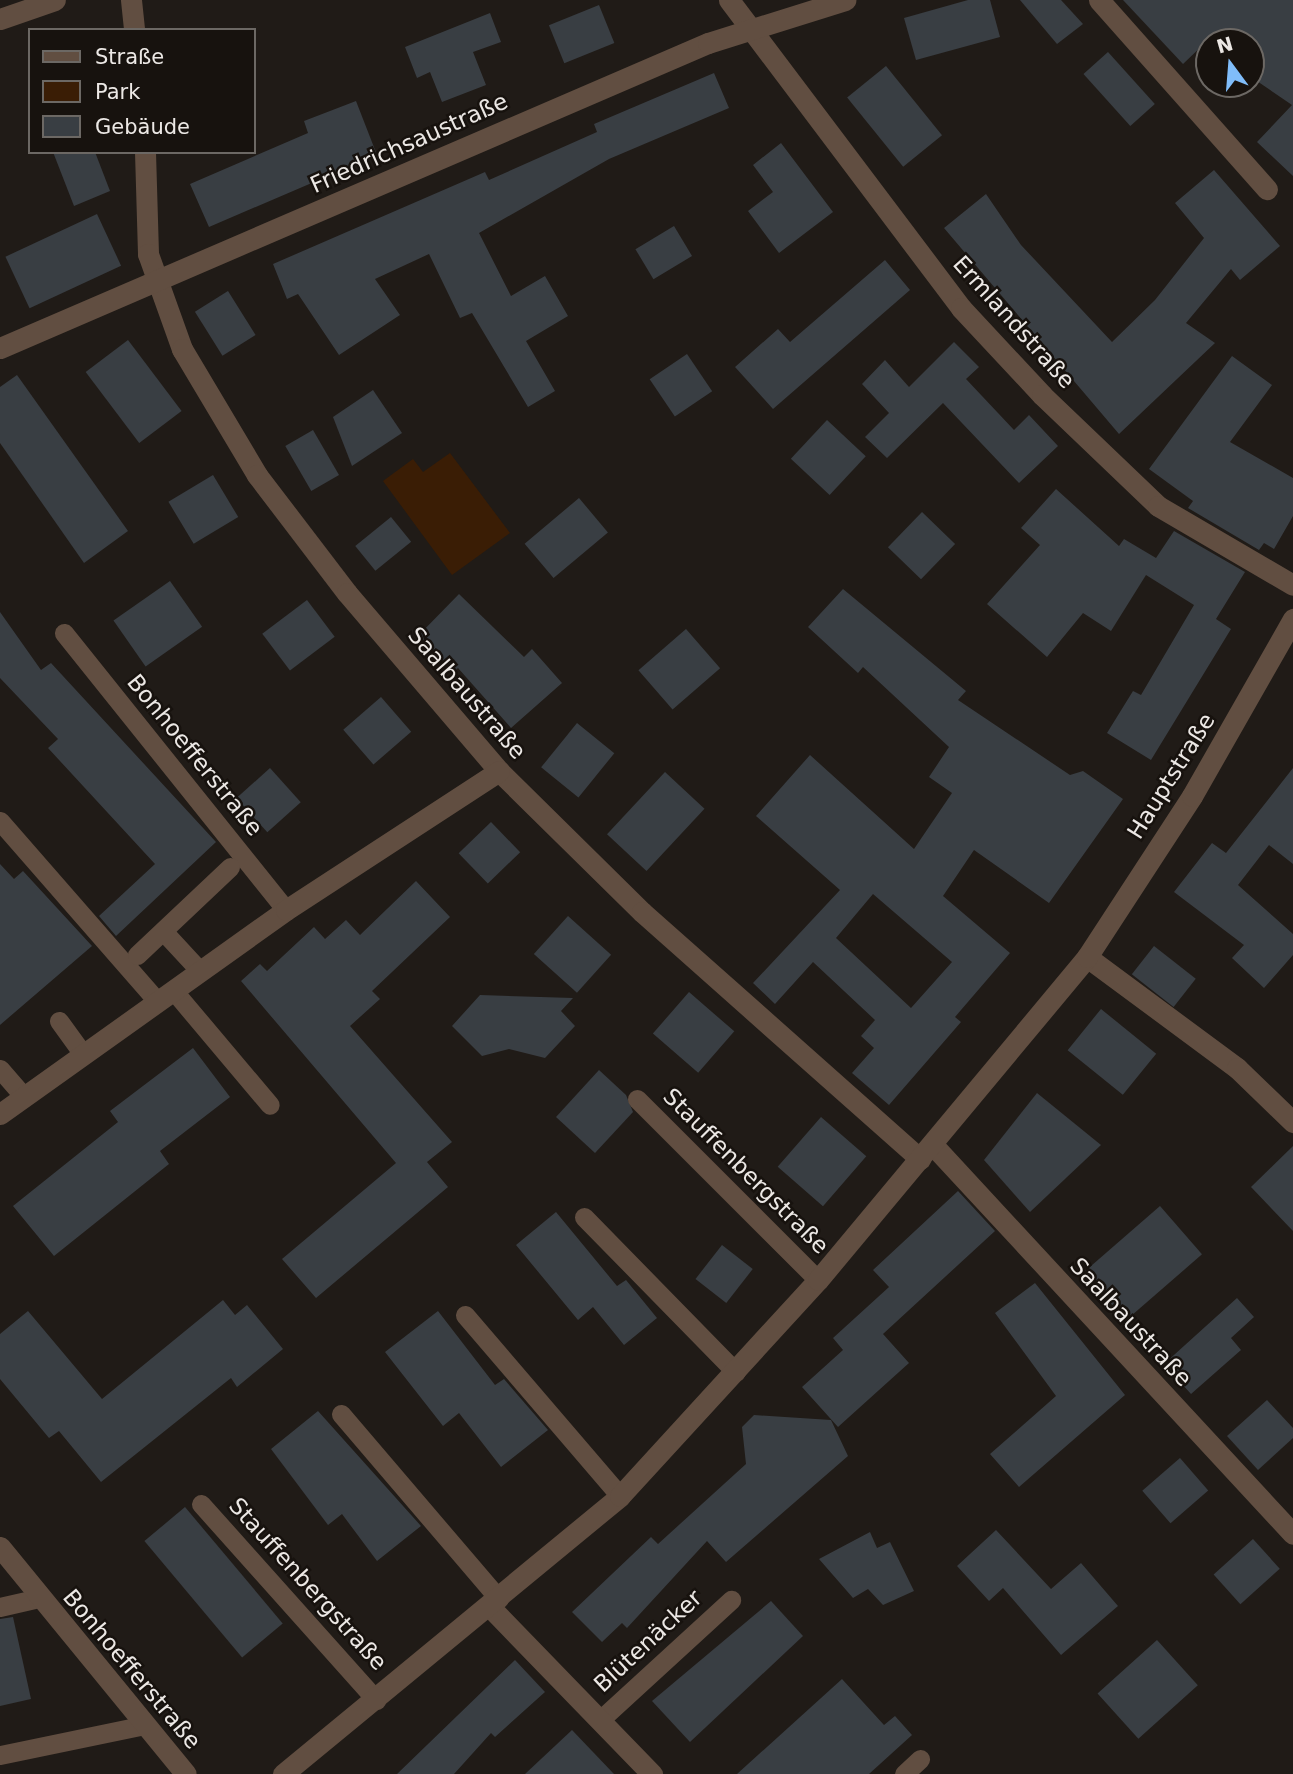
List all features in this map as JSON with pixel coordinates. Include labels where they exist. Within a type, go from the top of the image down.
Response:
[{"type":"street","points":[[0,19],[55,0]]},
{"type":"street","points":[[131,0],[134,28]]},
{"type":"street","name":"Ermlandstraße","points":[[729,0],[961,308],[1042,395],[1158,506],[1293,585]]},
{"type":"street","name":"Friedrichsaustraße","points":[[0,348],[156,286],[537,114],[748,28],[845,0]]},
{"type":"street","points":[[1099,0],[1268,189]]},
{"type":"street","name":"Saalbaustraße","points":[[145,154],[148,254],[156,286],[182,349],[257,475],[499,771],[642,912],[926,1151],[1293,1534]]},
{"type":"street","name":"Hauptstraße","points":[[926,1151],[1087,957],[1192,796],[1293,619]]},
{"type":"street","points":[[0,1114],[22,1094],[286,910],[499,771]]},
{"type":"street","points":[[1087,957],[1237,1068],[1293,1122]]},
{"type":"street","name":"Stauffenbergstraße","points":[[283,1774],[495,1603],[620,1496],[818,1280],[926,1151]]},
{"type":"street","name":"Bonhoefferstraße","points":[[0,1547],[37,1598],[186,1774]]},
{"type":"street","name":"Blütenäcker","points":[[495,1603],[652,1774]]},
{"type":"lane","name":"Bonhoefferstraße","points":[[64,633],[286,910]]},
{"type":"lane","points":[[0,821],[270,1105]]},
{"type":"lane","points":[[137,956],[226,874]]},
{"type":"lane","points":[[163,931],[200,971]]},
{"type":"lane","points":[[59,1021],[82,1053]]},
{"type":"lane","points":[[0,1069],[22,1094]]},
{"type":"lane","name":"Stauffenbergstraße","points":[[637,1099],[818,1280]]},
{"type":"lane","points":[[584,1217],[736,1372]]},
{"type":"lane","points":[[465,1315],[620,1496]]},
{"type":"lane","points":[[341,1414],[495,1603]]},
{"type":"lane","name":"Stauffenbergstraße","points":[[201,1504],[376,1700]]},
{"type":"lane","name":"Bonhoefferstraße","points":[[0,1607],[37,1598]]},
{"type":"lane","name":"Blütenäcker","points":[[600,1720],[731,1600]]},
{"type":"lane","points":[[0,1755],[145,1725]]},
{"type":"lane","points":[[904,1774],[920,1759]]},
{"type":"green space","points":[[450,453],[510,533],[452,575],[383,481],[413,459],[423,472]]},
{"type":"building","points":[[968,0],[990,0],[1000,37],[916,60],[904,18]]},
{"type":"building","points":[[1020,0],[1061,0],[1083,24],[1057,44]]},
{"type":"building","points":[[1123,0],[1293,0],[1293,176],[1257,142],[1292,105],[1265,87],[1265,28],[1195,28],[1195,53],[1183,64]]},
{"type":"building","points":[[599,5],[614,43],[564,63],[549,25]]},
{"type":"building","points":[[490,13],[501,42],[473,52],[486,85],[442,102],[430,72],[417,78],[405,47]]},
{"type":"building","points":[[1108,52],[1155,104],[1130,126],[1083,74]]},
{"type":"building","points":[[886,66],[942,135],[903,167],[847,97]]},
{"type":"building","points":[[714,73],[729,108],[609,159],[479,233],[511,296],[545,276],[568,316],[526,341],[555,391],[528,407],[472,313],[460,318],[429,254],[375,279],[400,315],[339,355],[298,294],[287,299],[273,264],[485,172],[489,180],[597,132],[594,124]]},
{"type":"building","points":[[356,101],[377,155],[209,227],[190,184],[308,133],[304,121]]},
{"type":"building","points":[[781,143],[833,212],[779,253],[748,211],[773,192],[753,165]]},
{"type":"building","points":[[54,154],[96,154],[110,191],[74,206]]},
{"type":"building","points":[[1214,170],[1280,246],[1240,280],[1231,269],[1186,323],[1215,343],[1119,434],[944,228],[986,194],[1021,245],[1112,342],[1155,300],[1204,238],[1175,203]]},
{"type":"building","points":[[97,214],[121,266],[30,308],[5,257]]},
{"type":"building","points":[[674,226],[692,256],[653,279],[635,249]]},
{"type":"building","points":[[885,260],[910,290],[773,409],[735,367],[778,329],[790,342]]},
{"type":"building","points":[[228,291],[256,335],[222,356],[195,312]]},
{"type":"building","points":[[128,340],[182,411],[139,443],[86,372]]},
{"type":"building","points":[[954,342],[979,367],[966,379],[1014,430],[1029,415],[1058,446],[1019,483],[943,403],[887,458],[865,437],[889,413],[862,384],[885,360],[909,387]]},
{"type":"building","points":[[687,354],[712,391],[675,416],[650,379]]},
{"type":"building","points":[[1232,356],[1272,385],[1230,442],[1293,478],[1293,516],[1274,549],[1264,543],[1259,550],[1188,508],[1193,501],[1149,469]]},
{"type":"building","points":[[17,375],[128,531],[84,563],[0,443],[0,387]]},
{"type":"building","points":[[373,390],[402,433],[352,466],[333,417]]},
{"type":"building","points":[[827,420],[866,456],[830,495],[791,459]]},
{"type":"building","points":[[313,430],[339,475],[311,491],[285,446]]},
{"type":"building","points":[[213,475],[238,517],[194,544],[168,502]]},
{"type":"building","points":[[1056,489],[1119,546],[1124,539],[1156,558],[1174,531],[1245,572],[1216,619],[1231,629],[1151,760],[1107,733],[1133,691],[1141,695],[1194,605],[1146,575],[1111,631],[1083,613],[1047,657],[987,604],[1040,545],[1021,528]]},
{"type":"building","points":[[579,498],[608,532],[554,578],[525,544]]},
{"type":"building","points":[[922,512],[955,544],[921,579],[888,547]]},
{"type":"building","points":[[391,517],[411,542],[375,571],[355,546]]},
{"type":"building","points":[[170,581],[202,627],[146,666],[113,621]]},
{"type":"building","points":[[843,589],[966,691],[958,700],[1070,775],[1083,771],[1123,799],[1049,903],[974,850],[943,896],[1010,953],[955,1017],[961,1022],[889,1105],[852,1073],[874,1048],[861,1036],[875,1020],[813,962],[775,1004],[753,983],[840,890],[756,816],[810,755],[914,849],[952,793],[929,777],[949,747],[863,667],[858,673],[808,627]],"holes":[[[873,894],[952,962],[911,1008],[836,938]]]},
{"type":"building","points":[[459,594],[524,657],[532,649],[562,683],[511,728],[458,668],[453,673],[416,638]]},
{"type":"building","points":[[307,600],[335,637],[290,670],[262,634]]},
{"type":"building","points":[[0,612],[41,670],[51,663],[216,842],[116,936],[99,916],[155,864],[48,748],[58,739],[0,678]]},
{"type":"building","points":[[686,629],[720,668],[673,710],[638,670]]},
{"type":"building","points":[[381,697],[411,732],[373,765],[343,730]]},
{"type":"building","points":[[577,723],[614,753],[578,798],[541,767]]},
{"type":"building","points":[[270,768],[301,802],[267,832],[237,798]]},
{"type":"building","points":[[1293,768],[1293,864],[1269,845],[1238,885],[1293,934],[1293,955],[1264,988],[1232,958],[1244,945],[1174,892],[1212,843],[1226,853]]},
{"type":"building","points":[[665,772],[704,809],[647,871],[607,834]]},
{"type":"building","points":[[491,822],[520,852],[488,883],[459,853]]},
{"type":"building","points":[[0,864],[14,879],[23,871],[92,946],[0,1025]]},
{"type":"building","points":[[416,881],[450,917],[372,991],[380,999],[350,1026],[452,1142],[427,1162],[448,1187],[316,1298],[282,1259],[396,1163],[241,981],[260,964],[267,971],[314,927],[325,939],[346,920],[360,935]]},
{"type":"building","points":[[568,916],[611,955],[577,993],[534,954]]},
{"type":"building","points":[[1154,946],[1196,979],[1174,1007],[1132,974]]},
{"type":"building","points":[[689,992],[734,1031],[698,1073],[653,1034]]},
{"type":"building","points":[[480,995],[573,998],[561,1011],[575,1026],[545,1058],[509,1049],[482,1056],[452,1026]]},
{"type":"building","points":[[1101,1009],[1156,1054],[1123,1095],[1068,1050]]},
{"type":"building","points":[[193,1048],[230,1097],[160,1151],[169,1164],[54,1256],[13,1206],[118,1122],[110,1111]]},
{"type":"building","points":[[599,1070],[626,1095],[633,1112],[595,1153],[556,1117]]},
{"type":"building","points":[[1037,1093],[1101,1145],[1030,1212],[984,1160]]},
{"type":"building","points":[[821,1117],[866,1156],[823,1206],[778,1167]]},
{"type":"building","points":[[1293,1146],[1293,1231],[1251,1187]]},
{"type":"building","points":[[958,1191],[995,1231],[883,1334],[909,1363],[838,1427],[802,1387],[843,1350],[833,1338],[889,1287],[873,1270]]},
{"type":"building","points":[[1160,1206],[1202,1254],[1126,1321],[1084,1272]]},
{"type":"building","points":[[556,1212],[617,1286],[626,1280],[657,1318],[624,1345],[593,1307],[578,1320],[516,1245]]},
{"type":"building","points":[[722,1245],[753,1269],[726,1303],[696,1279]]},
{"type":"building","points":[[1035,1283],[1125,1395],[1019,1487],[990,1454],[1056,1396],[995,1313]]},
{"type":"building","points":[[1237,1298],[1254,1317],[1231,1338],[1241,1350],[1191,1394],[1164,1364]]},
{"type":"building","points":[[223,1300],[235,1315],[247,1305],[283,1349],[237,1387],[231,1378],[101,1482],[59,1431],[49,1438],[0,1379],[0,1334],[28,1311],[102,1399]]},
{"type":"building","points":[[438,1311],[495,1385],[504,1379],[548,1430],[501,1467],[459,1413],[443,1426],[385,1352]]},
{"type":"building","points":[[1267,1400],[1293,1428],[1293,1438],[1258,1470],[1227,1436]]},
{"type":"building","points":[[318,1411],[421,1526],[377,1561],[342,1514],[328,1525],[271,1449]]},
{"type":"building","points":[[754,1415],[831,1420],[848,1456],[726,1562],[707,1541],[627,1628],[622,1623],[602,1642],[572,1612],[651,1537],[658,1544],[746,1464],[742,1427]]},
{"type":"building","points":[[1180,1458],[1208,1490],[1170,1523],[1142,1491]]},
{"type":"building","points":[[185,1507],[283,1623],[242,1658],[144,1541]]},
{"type":"building","points":[[996,1530],[1051,1589],[1081,1563],[1118,1606],[1061,1655],[1003,1588],[989,1601],[957,1566]]},
{"type":"building","points":[[870,1532],[877,1548],[890,1542],[914,1591],[883,1605],[868,1589],[853,1598],[819,1559]]},
{"type":"building","points":[[1253,1539],[1280,1569],[1240,1604],[1214,1574]]},
{"type":"building","points":[[771,1601],[803,1636],[690,1742],[652,1701]]},
{"type":"building","points":[[13,1617],[31,1699],[0,1706],[0,1619]]},
{"type":"building","points":[[1157,1640],[1198,1685],[1138,1739],[1098,1694]]},
{"type":"building","points":[[515,1660],[545,1692],[495,1737],[491,1733],[454,1774],[397,1774]]},
{"type":"building","points":[[842,1679],[884,1725],[895,1716],[912,1735],[869,1774],[737,1774]]},
{"type":"building","points":[[572,1730],[614,1774],[525,1774]]}]
